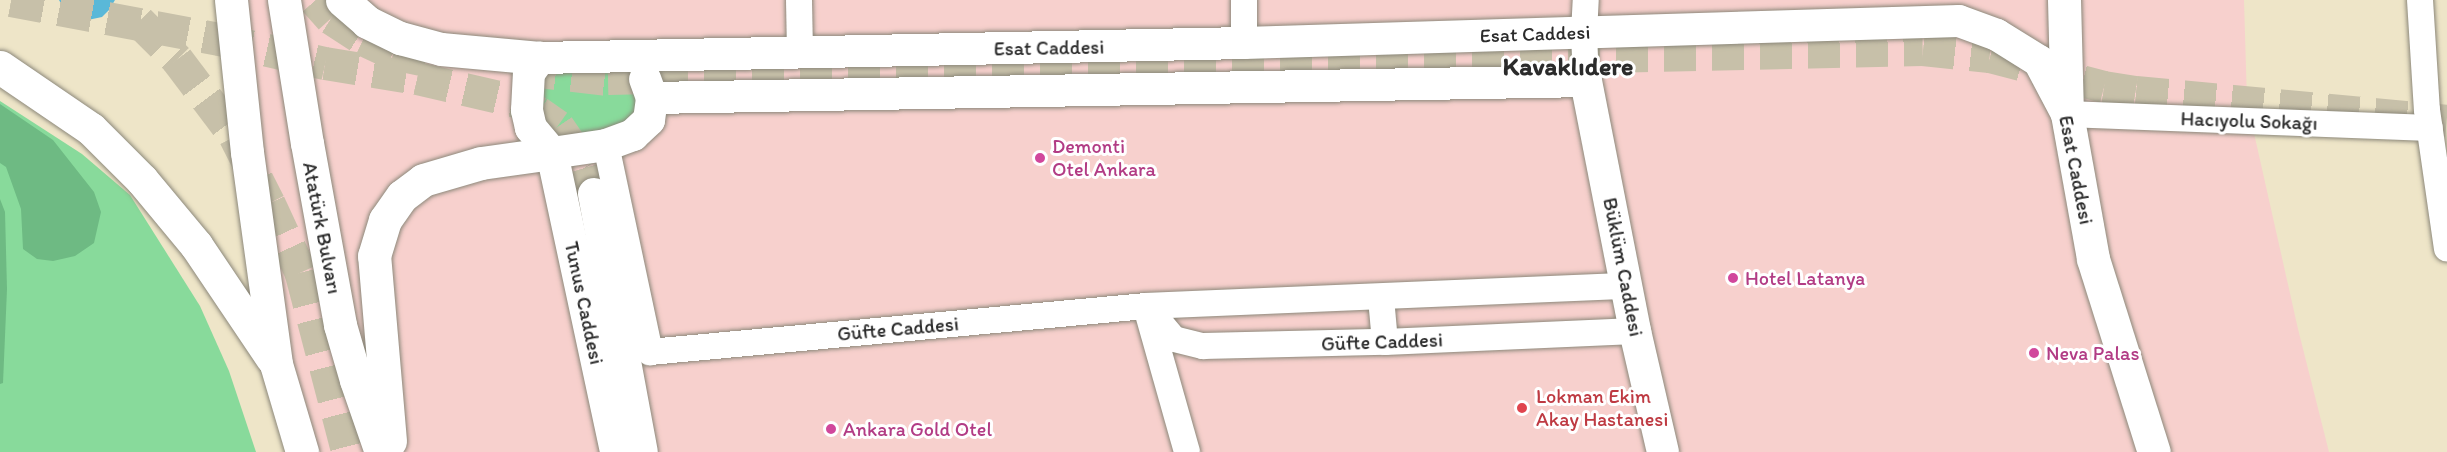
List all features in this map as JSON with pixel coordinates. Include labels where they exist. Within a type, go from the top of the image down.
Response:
[{"type":"main road","points":[[231,0],[247,152],[276,364],[302,452]]},
{"type":"main road","name":"Atatürk Bulvarı","points":[[284,0],[340,325],[381,452]]},
{"type":"main road","points":[[342,0],[367,22],[400,38],[441,49],[540,58]]},
{"type":"main road","points":[[2064,0],[2067,114]]},
{"type":"main road","points":[[0,67],[91,129],[142,180],[196,245],[276,364]]},
{"type":"main road","name":"Esat Caddesi","points":[[2067,114],[2093,259],[2154,452]]},
{"type":"main road","points":[[392,452],[374,256],[385,220],[402,196],[423,180],[481,163],[552,153]]},
{"type":"street","points":[[799,0],[800,54]]},
{"type":"street","points":[[1244,0],[1244,43]]},
{"type":"street","points":[[652,98],[1586,81],[1584,33],[1586,0]]},
{"type":"street","points":[[2420,0],[2430,128],[2447,249]]},
{"type":"street","name":"Esat Caddesi","points":[[540,58],[1244,43],[1959,21],[1997,35],[2039,62],[2067,114]]},
{"type":"street","points":[[540,58],[529,74],[527,110],[531,128],[552,153],[606,145],[633,135],[650,120],[652,98],[646,80],[630,64],[612,56]]},
{"type":"street","name":"Büklüm Caddesi","points":[[1586,81],[1635,331],[1663,452]]},
{"type":"street","name":"Hacıyolu Sokağı","points":[[2067,114],[2430,128]]},
{"type":"street","name":"Güfte Caddesi","points":[[606,145],[650,352],[1146,306],[1627,286]]},
{"type":"street","name":"Tunus Caddesi","points":[[552,153],[616,452]]},
{"type":"street","name":"Tunus Caddesi","points":[[594,194],[642,452]]},
{"type":"street","points":[[1381,298],[1385,342]]},
{"type":"street","points":[[1146,306],[1187,452]]},
{"type":"street","name":"Güfte Caddesi","points":[[1146,306],[1174,339],[1203,346],[1385,342],[1635,331]]},
{"type":"shaded area","points":[[231,0],[2244,0],[2247,102],[2298,329],[2329,452],[302,452]]},
{"type":"green space","points":[[612,56],[646,80],[633,135],[540,142],[540,58]]},
{"type":"green space","points":[[0,101],[82,154],[130,195],[200,306],[229,371],[256,452],[0,452]]},
{"type":"green space","points":[[0,104],[53,140],[94,192],[101,212],[94,243],[75,256],[53,261],[37,259],[23,249],[21,209],[6,167],[0,163]]},
{"type":"green space","points":[[0,199],[5,212],[7,289],[3,383],[0,384]]},
{"type":"water","points":[[59,0],[115,0],[102,17],[83,21],[66,12]]},
{"type":"tunnel","points":[[11,0],[219,39],[325,63],[417,78],[517,101],[558,126],[586,167],[594,194]]},
{"type":"tunnel","points":[[315,0],[331,18],[363,39],[393,53],[430,61]]},
{"type":"tunnel","points":[[139,21],[177,59],[235,136],[269,203],[301,272],[348,452]]},
{"type":"tunnel","points":[[608,79],[1923,50],[1990,57],[2104,87],[2136,92],[2447,121]]},
{"type":"tunnel","points":[[523,69],[608,79]]},
{"type":"place","name":"Demonti Otel Ankara","points":[[1040,158]]},
{"type":"place","name":"Hotel Latanya","points":[[1733,278]]},
{"type":"place","name":"Neva Palas","points":[[2034,353]]},
{"type":"place","name":"Lokman Ekim Akay Hastanesi","points":[[1522,408]]},
{"type":"place","name":"Ankara Gold Otel","points":[[831,429]]},
{"type":"district","name":"Kavaklıdere","points":[[1568,67]]}]
